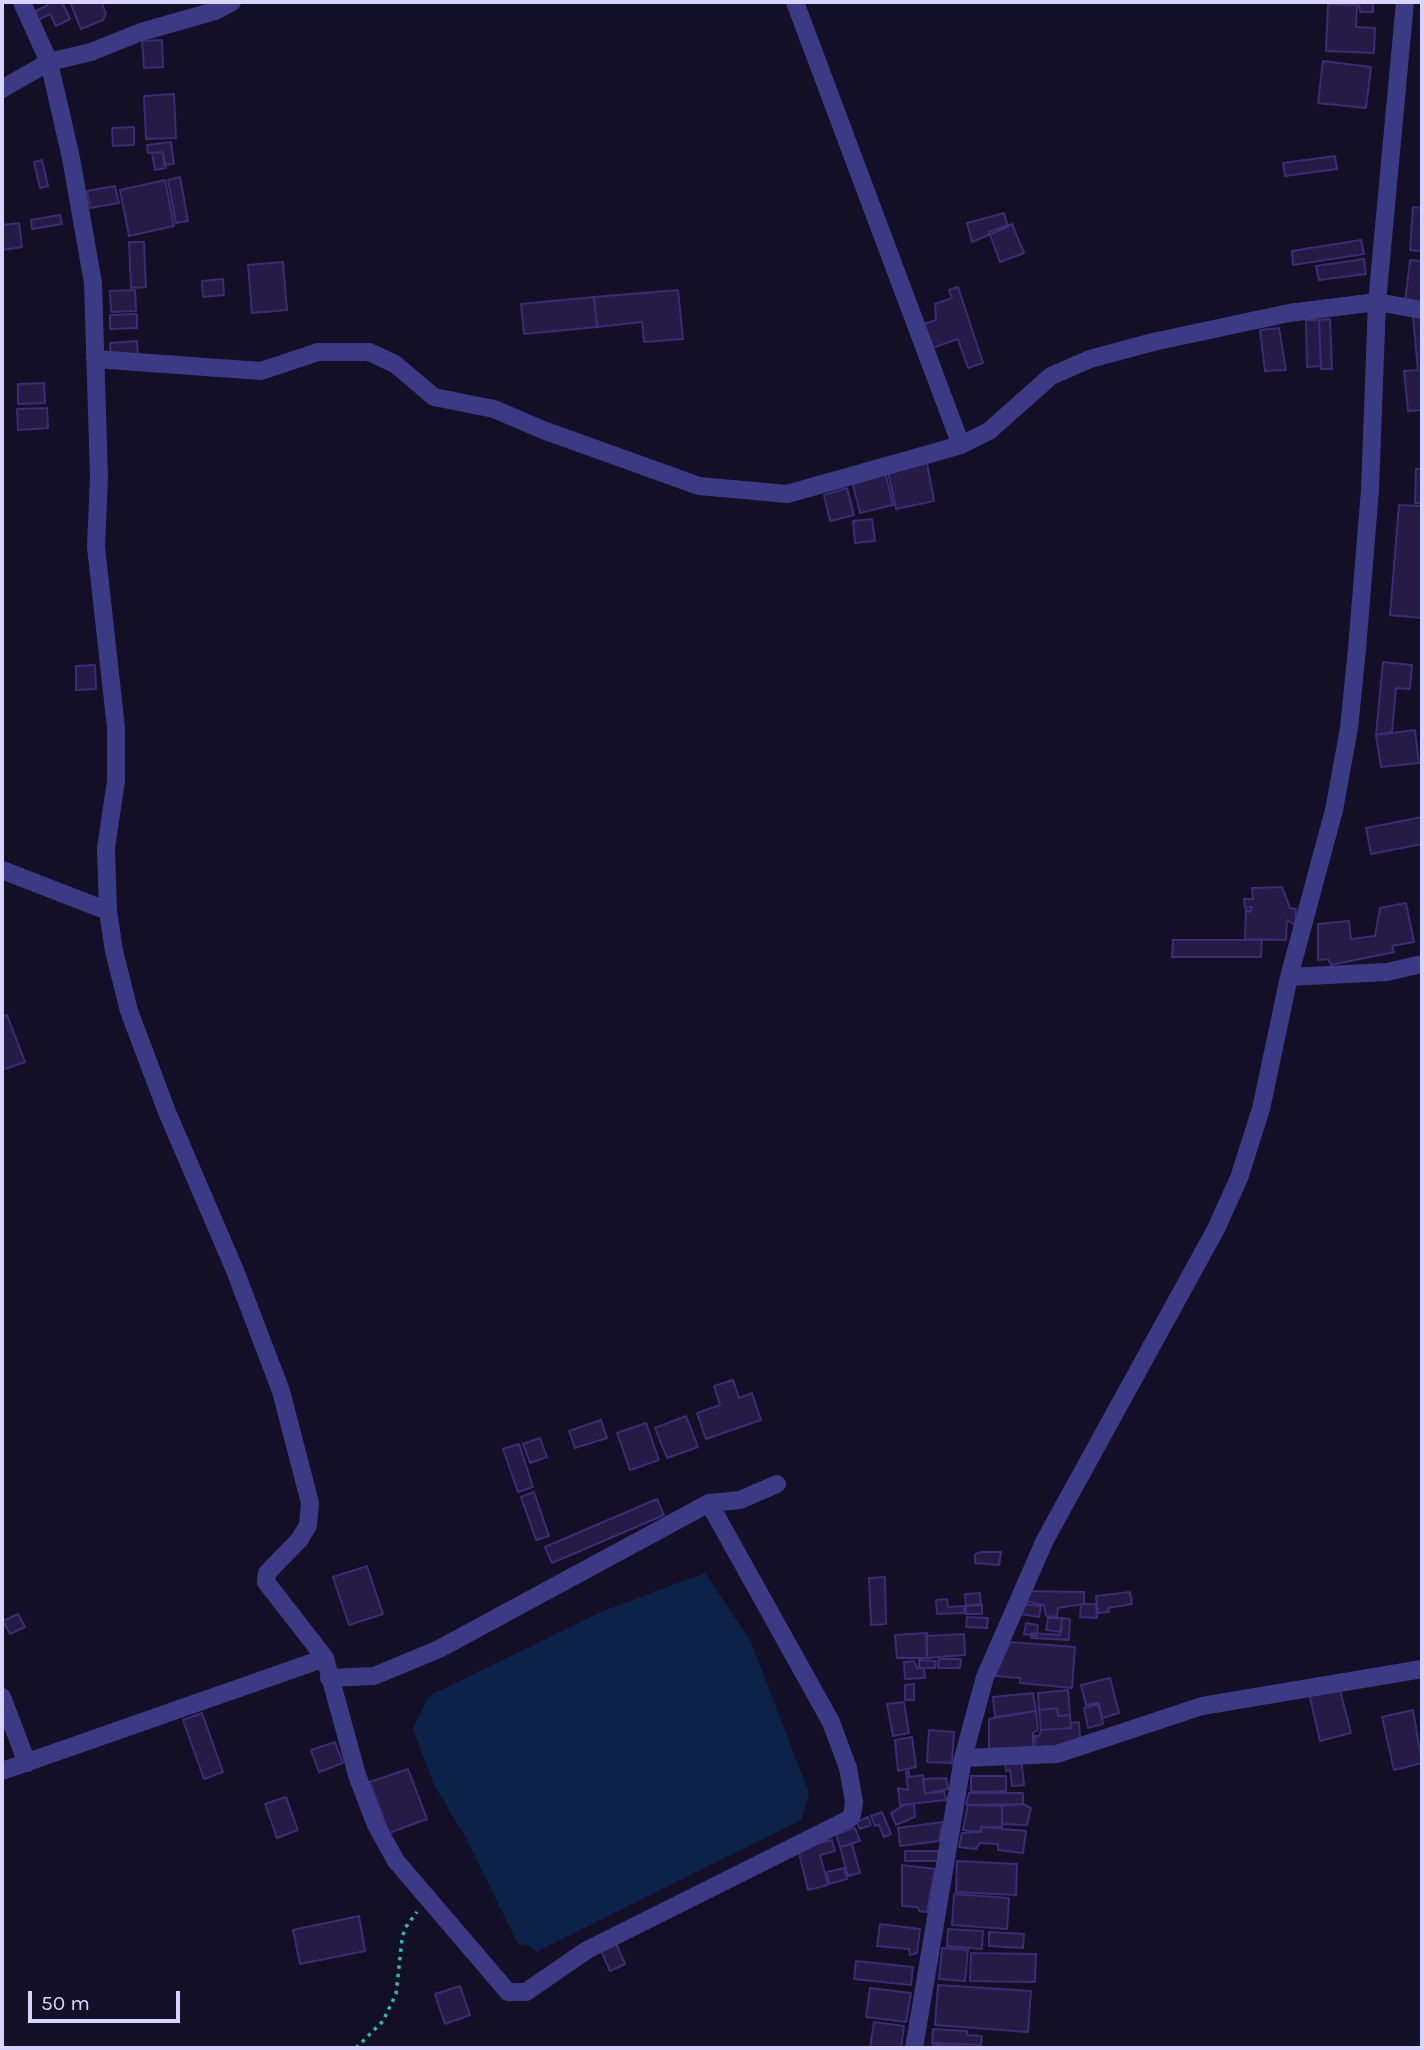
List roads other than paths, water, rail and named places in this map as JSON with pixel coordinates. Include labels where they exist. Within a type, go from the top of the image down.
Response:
[{"type":"street","points":[[22,2],[48,62],[71,158],[93,283],[99,477],[96,547],[116,728],[116,781],[106,848],[108,911],[129,1011],[167,1112],[281,1391],[311,1515],[300,1539],[268,1573],[266,1582],[325,1658],[357,1775],[376,1825],[396,1861],[508,1992],[521,1994],[587,1950],[849,1819],[854,1802],[850,1779],[831,1722],[709,1503]]},
{"type":"street","points":[[2,89],[48,62],[92,52],[232,2]]},
{"type":"street","points":[[795,2],[961,445]]},
{"type":"street","points":[[914,2048],[964,1758],[985,1677],[1045,1540],[1211,1238],[1239,1178],[1261,1109],[1289,977],[1334,810],[1349,727],[1370,490],[1377,302],[1405,2]]},
{"type":"street","points":[[95,359],[261,371],[318,352],[369,352],[395,364],[434,397],[494,409],[543,430],[699,486],[787,495],[961,445],[989,431],[1051,376],[1068,366],[1166,339],[1289,313],[1377,302],[1422,310]]},
{"type":"street","points":[[2,870],[108,911]]},
{"type":"street","points":[[1289,977],[1387,972],[1422,964]]},
{"type":"street","points":[[329,1678],[374,1676],[439,1649],[709,1503],[740,1500],[777,1484]]},
{"type":"street","points":[[2,1771],[325,1658]]},
{"type":"street","points":[[964,1758],[1057,1754],[1202,1706],[1422,1670]]},
{"type":"street","points":[[2,1697],[27,1763]]},
{"type":"water","points":[[705,1573],[751,1642],[809,1793],[801,1820],[536,1952],[530,1946],[518,1944],[465,1836],[434,1785],[413,1729],[429,1696],[603,1611]]}]
